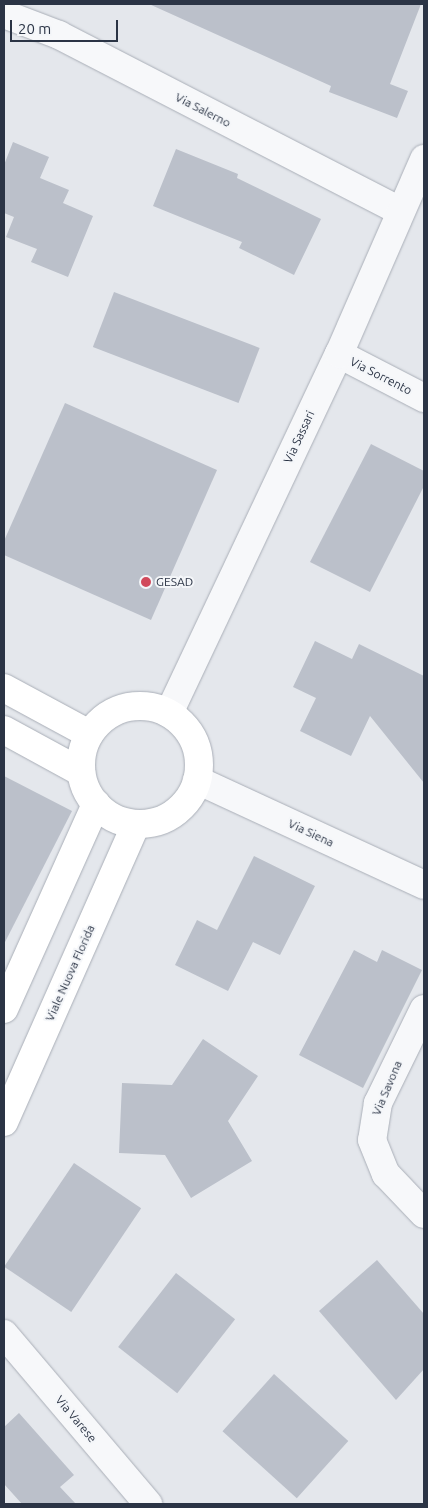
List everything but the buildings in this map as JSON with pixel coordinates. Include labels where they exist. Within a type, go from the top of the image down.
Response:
[{"type":"street","name":"Via Salerno","points":[[4,14],[50,31],[400,211]]},
{"type":"street","name":"Via Sassari","points":[[169,713],[339,354],[424,159]]},
{"type":"street","name":"Via Sorrento","points":[[339,354],[424,398]]},
{"type":"street","points":[[4,688],[89,734]]},
{"type":"street","points":[[4,730],[81,772],[96,804],[107,814],[136,824],[175,813],[197,780],[195,742],[169,713],[133,706],[101,720],[89,734],[81,772]]},
{"type":"street","name":"Via Siena","points":[[197,780],[424,885]]},
{"type":"street","points":[[4,1010],[96,804]]},
{"type":"street","name":"Viale Nuova Florida","points":[[4,1122],[136,824]]},
{"type":"street","name":"Via Savona","points":[[424,1009],[378,1103],[372,1140],[386,1174],[424,1214]]},
{"type":"street","name":"Via Varese","points":[[4,1334],[148,1504]]},
{"type":"place","name":"GESAD","points":[[146,582]]}]
